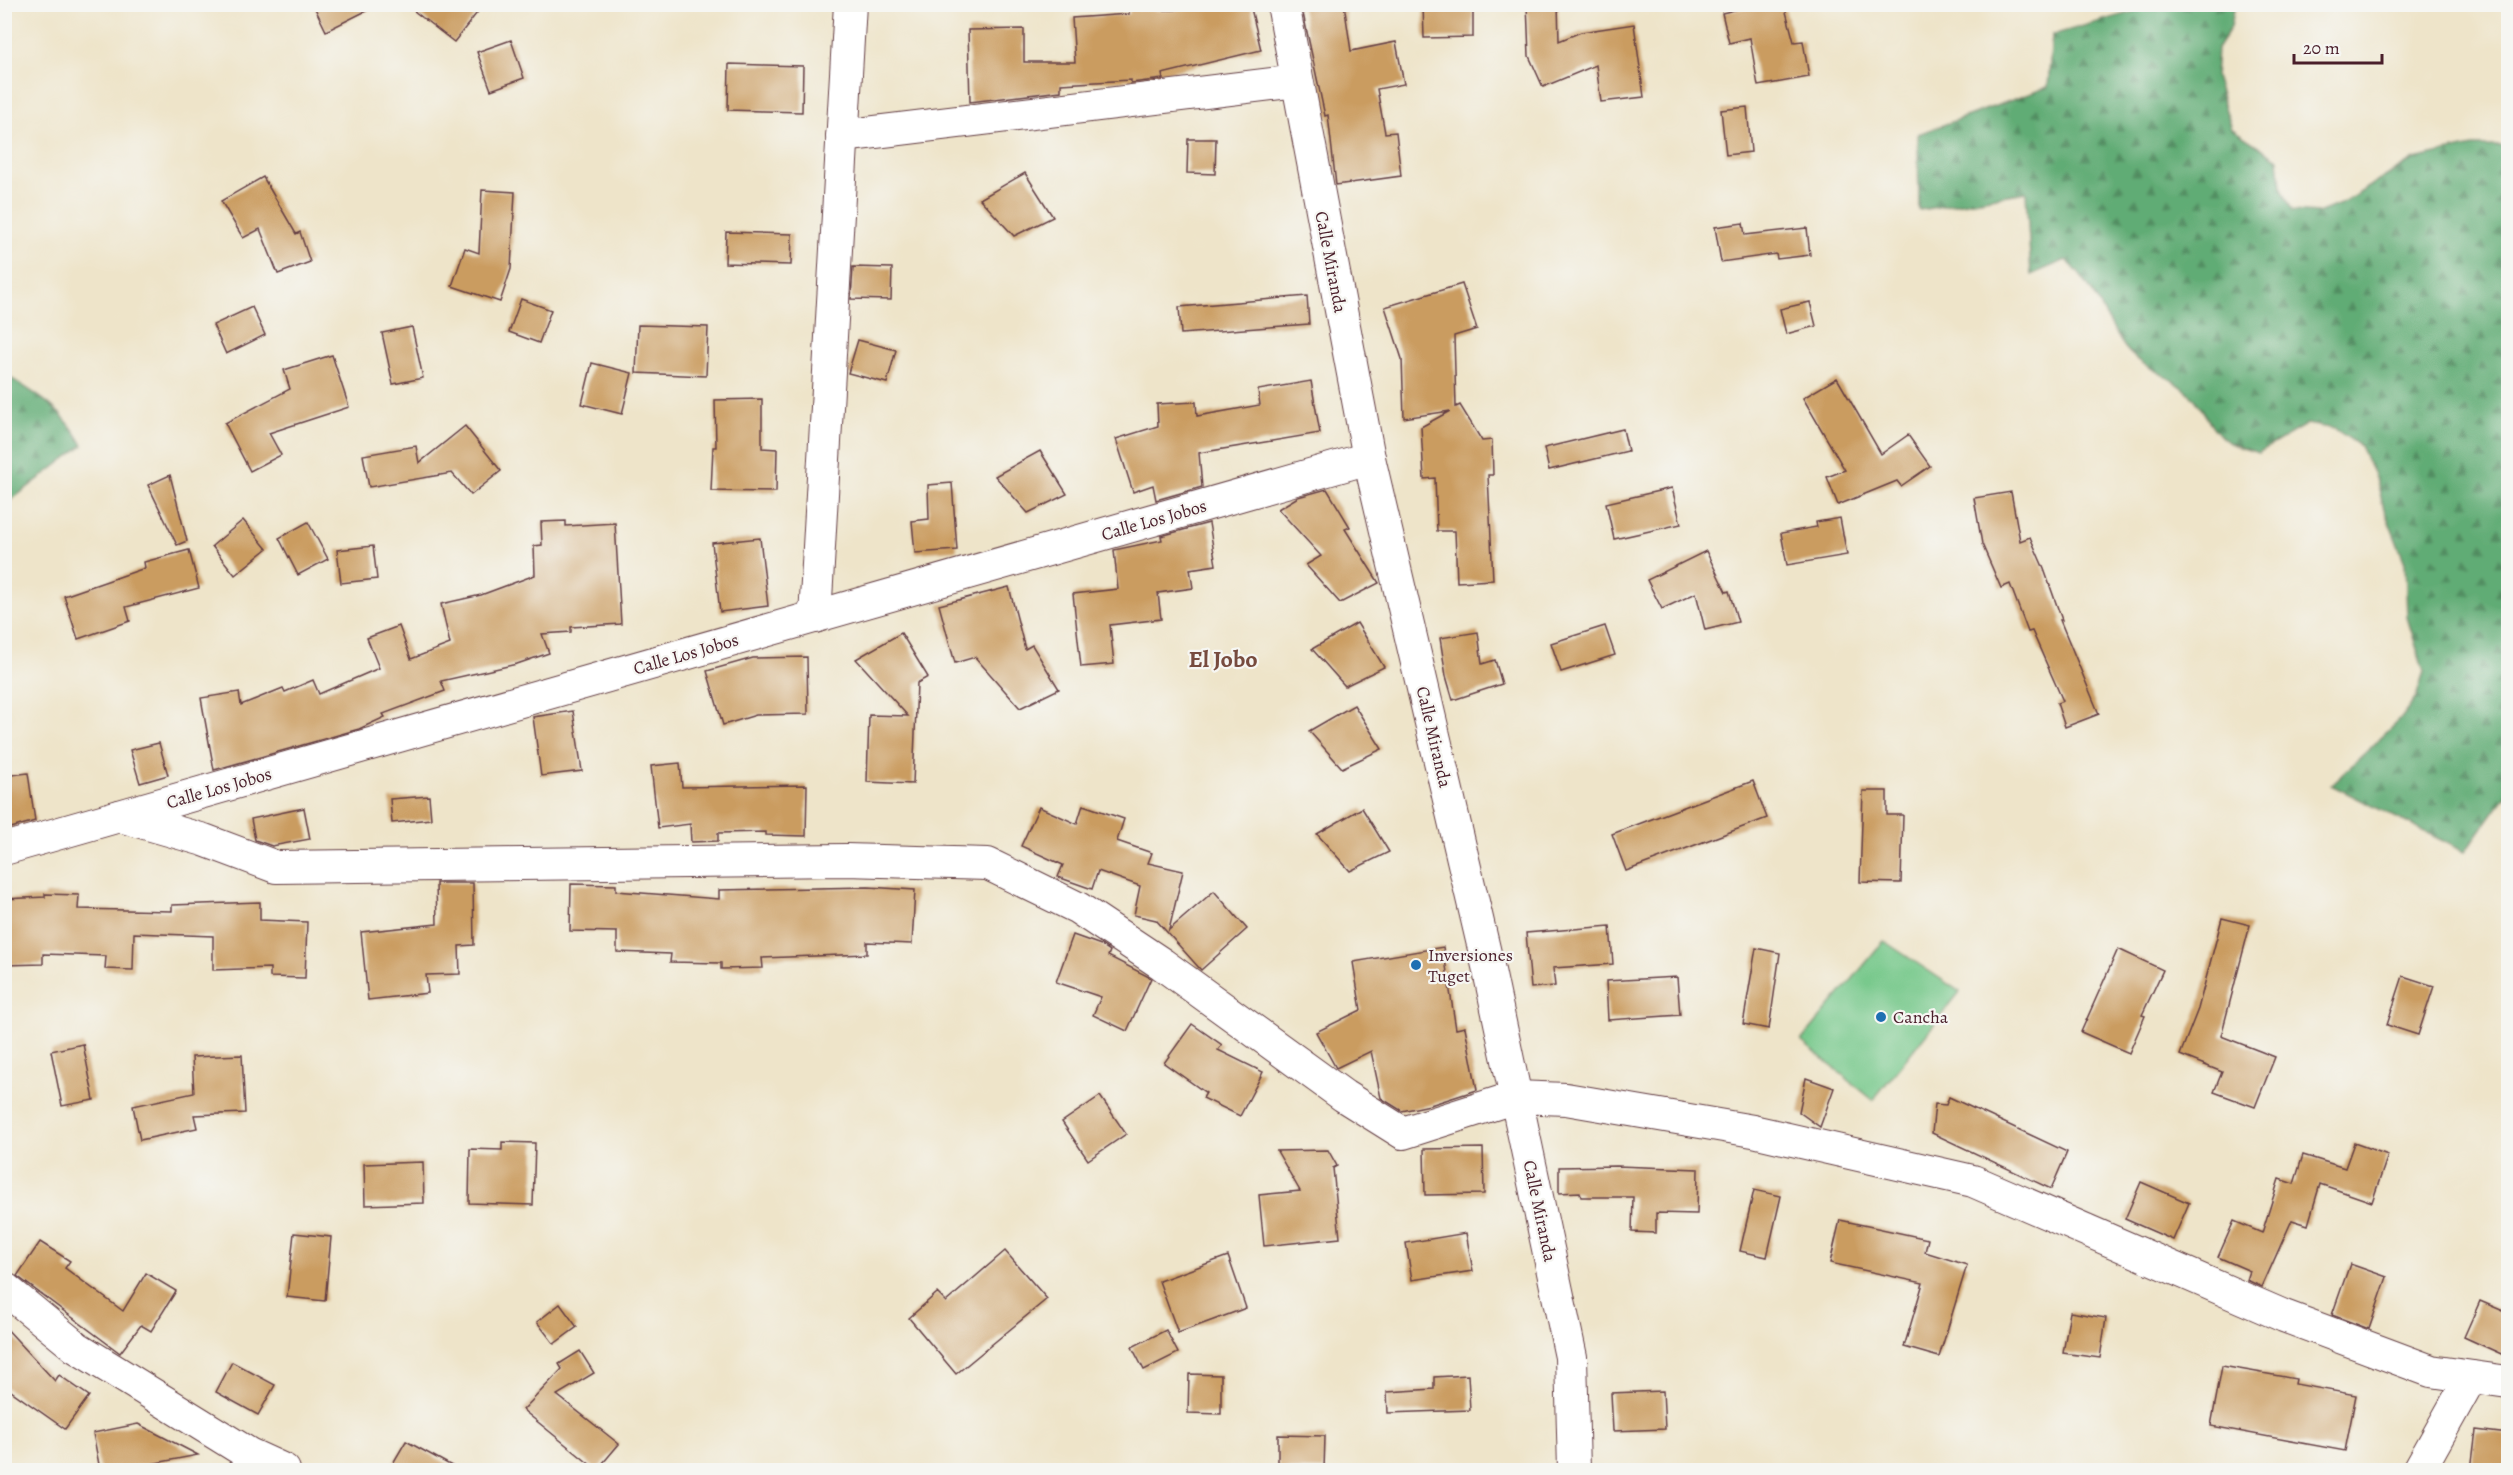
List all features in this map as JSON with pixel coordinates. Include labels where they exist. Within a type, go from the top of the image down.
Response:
[{"type":"street","points":[[815,617],[850,4]]},
{"type":"street","name":"Calle Miranda","points":[[1283,4],[1368,458],[1488,966],[1571,1357],[1574,1470]]},
{"type":"street","points":[[842,136],[1297,81]]},
{"type":"street","name":"Calle Los Jobos","points":[[4,849],[1368,458]]},
{"type":"street","points":[[120,816],[204,840],[276,867],[846,860],[988,864],[1078,908],[1162,963],[1344,1096],[1403,1133],[1516,1097],[1566,1099],[1753,1131],[1972,1181],[2284,1316],[2431,1371],[2508,1382]]},
{"type":"street","points":[[4,1288],[75,1347],[249,1454],[284,1470]]},
{"type":"street","points":[[2419,1470],[2471,1377]]},
{"type":"green space","points":[[2235,4],[2231,27],[2217,49],[2215,77],[2232,129],[2278,159],[2281,186],[2292,211],[2318,213],[2343,203],[2414,159],[2473,146],[2508,146],[2508,792],[2465,852],[2331,785],[2400,720],[2416,698],[2424,672],[2407,617],[2405,563],[2384,509],[2377,481],[2360,446],[2335,429],[2307,424],[2258,453],[2228,442],[2217,432],[2186,390],[2129,352],[2090,289],[2066,260],[2031,275],[2026,192],[1919,210],[1918,134],[2048,87],[2052,35],[2156,5]]},
{"type":"green space","points":[[4,374],[39,396],[58,412],[83,445],[6,504]]},
{"type":"green space","name":"Cancha","points":[[1884,941],[1960,992],[1873,1100],[1801,1041]]},
{"type":"building","points":[[313,4],[380,4],[326,31]]},
{"type":"building","points":[[405,4],[484,4],[454,42]]},
{"type":"building","points":[[1194,4],[1250,4],[1261,50],[1162,74],[1163,79],[1131,83],[1131,80],[1061,84],[1061,91],[970,102],[968,30],[1024,29],[1024,62],[1075,62],[1072,18],[1129,14],[1129,10],[1174,10]]},
{"type":"building","points":[[1301,4],[1344,4],[1351,51],[1396,42],[1404,84],[1377,89],[1385,133],[1396,132],[1401,176],[1336,185],[1328,115],[1325,116]]},
{"type":"building","points":[[1423,4],[1473,4],[1473,37],[1424,38]]},
{"type":"building","points":[[1527,4],[1558,4],[1559,41],[1581,32],[1634,24],[1644,97],[1601,102],[1596,65],[1543,87],[1529,56]]},
{"type":"building","points":[[1759,4],[1784,4],[1794,42],[1803,41],[1809,77],[1758,86],[1750,38],[1729,43],[1722,13]]},
{"type":"building","points":[[511,40],[524,78],[491,90],[477,52]]},
{"type":"building","points":[[729,64],[803,66],[802,112],[728,110]]},
{"type":"building","points":[[1747,107],[1751,152],[1726,155],[1721,110]]},
{"type":"building","points":[[1188,139],[1216,139],[1215,174],[1187,173]]},
{"type":"building","points":[[1025,173],[1053,217],[1014,236],[980,199]]},
{"type":"building","points":[[263,177],[296,234],[300,232],[310,262],[278,274],[260,229],[243,238],[221,201]]},
{"type":"building","points":[[482,190],[515,192],[511,269],[500,302],[452,286],[465,248],[479,253]]},
{"type":"building","points":[[1743,223],[1745,235],[1807,228],[1810,255],[1777,259],[1776,254],[1721,262],[1715,227]]},
{"type":"building","points":[[726,232],[792,234],[791,265],[725,263]]},
{"type":"building","points":[[853,267],[892,268],[891,300],[851,299]]},
{"type":"building","points":[[1462,284],[1477,329],[1454,336],[1456,407],[1460,405],[1482,441],[1492,440],[1493,475],[1488,475],[1493,580],[1457,582],[1455,531],[1437,531],[1435,478],[1424,479],[1421,427],[1450,411],[1404,418],[1402,359],[1385,307]]},
{"type":"building","points":[[1307,296],[1309,324],[1181,334],[1179,307]]},
{"type":"building","points":[[521,299],[551,310],[539,343],[509,332]]},
{"type":"building","points":[[1810,302],[1816,326],[1786,334],[1780,309]]},
{"type":"building","points":[[252,307],[265,335],[226,354],[213,325]]},
{"type":"building","points":[[638,325],[708,327],[706,376],[636,373]]},
{"type":"building","points":[[412,327],[423,378],[393,384],[382,333]]},
{"type":"building","points":[[858,340],[896,350],[887,383],[848,373]]},
{"type":"building","points":[[332,355],[349,407],[269,433],[281,455],[250,471],[225,423],[290,389],[284,370]]},
{"type":"building","points":[[592,363],[632,373],[622,414],[582,404]]},
{"type":"building","points":[[1837,378],[1881,454],[1908,435],[1930,466],[1901,486],[1897,481],[1838,505],[1827,477],[1845,470],[1803,398]]},
{"type":"building","points":[[1311,381],[1320,433],[1199,453],[1202,487],[1156,500],[1153,485],[1133,492],[1116,439],[1158,426],[1157,404],[1196,402],[1197,416],[1260,405],[1258,390]]},
{"type":"building","points":[[762,399],[762,448],[777,449],[776,492],[711,491],[713,447],[716,447],[715,400]]},
{"type":"building","points":[[465,426],[501,471],[471,495],[452,473],[369,487],[363,455],[416,446],[419,463]]},
{"type":"building","points":[[1623,429],[1628,451],[1549,470],[1544,448]]},
{"type":"building","points":[[1040,451],[1067,494],[1028,513],[995,476]]},
{"type":"building","points":[[170,475],[187,541],[177,545],[148,485]]},
{"type":"building","points":[[952,483],[957,550],[915,553],[912,521],[929,519],[928,485]]},
{"type":"building","points":[[1672,488],[1681,524],[1614,539],[1606,503]]},
{"type":"building","points":[[1327,489],[1350,527],[1345,529],[1379,583],[1340,603],[1306,565],[1321,556],[1278,509],[1298,497]]},
{"type":"building","points":[[2011,492],[2020,541],[2030,537],[2044,569],[2062,620],[2060,620],[2099,714],[2065,727],[2057,703],[2063,701],[2032,631],[2028,632],[2010,584],[2001,588],[1982,544],[1974,498]]},
{"type":"building","points":[[1840,518],[1847,555],[1787,565],[1781,533],[1817,527],[1816,522]]},
{"type":"building","points":[[243,520],[267,549],[235,575],[212,546]]},
{"type":"building","points":[[566,521],[566,526],[615,523],[621,624],[571,627],[571,632],[542,634],[549,653],[517,664],[441,681],[445,691],[383,714],[385,717],[359,729],[214,770],[201,698],[239,692],[241,705],[283,688],[285,692],[313,680],[319,694],[379,668],[367,638],[399,626],[411,659],[450,644],[441,604],[481,595],[535,575],[534,546],[542,545],[541,522]]},
{"type":"building","points":[[308,522],[328,559],[298,575],[279,538]]},
{"type":"building","points":[[1209,523],[1216,565],[1190,569],[1193,588],[1158,593],[1161,619],[1110,625],[1114,664],[1081,667],[1073,594],[1118,589],[1114,550],[1162,540],[1161,536]]},
{"type":"building","points":[[760,538],[768,606],[720,612],[712,543]]},
{"type":"building","points":[[373,546],[377,579],[341,583],[337,550]]},
{"type":"building","points":[[189,550],[199,588],[126,607],[130,621],[78,639],[64,596],[145,568],[144,562]]},
{"type":"building","points":[[1706,551],[1726,592],[1729,591],[1738,622],[1705,630],[1696,593],[1662,609],[1647,580]]},
{"type":"building","points":[[1009,587],[1025,649],[1032,645],[1059,689],[1020,708],[975,657],[955,663],[939,605]]},
{"type":"building","points":[[1357,623],[1384,667],[1345,686],[1312,649]]},
{"type":"building","points":[[1605,626],[1615,655],[1561,672],[1551,643]]},
{"type":"building","points":[[1478,632],[1482,664],[1495,660],[1502,684],[1453,700],[1446,676],[1440,638]]},
{"type":"building","points":[[901,633],[928,677],[917,683],[913,784],[867,782],[869,715],[908,716],[856,659]]},
{"type":"building","points":[[807,657],[808,714],[756,715],[723,725],[707,671],[753,658]]},
{"type":"building","points":[[1354,705],[1382,749],[1342,768],[1309,731]]},
{"type":"building","points":[[573,711],[582,771],[541,776],[533,717]]},
{"type":"building","points":[[159,743],[168,775],[140,783],[130,750]]},
{"type":"building","points":[[680,763],[682,787],[807,785],[806,836],[766,835],[766,832],[718,833],[718,841],[691,842],[690,824],[658,828],[651,766]]},
{"type":"building","points":[[28,773],[35,821],[4,830],[4,776]]},
{"type":"building","points":[[1753,781],[1767,818],[1626,871],[1612,834]]},
{"type":"building","points":[[1863,791],[1887,791],[1887,815],[1903,815],[1901,883],[1860,882]]},
{"type":"building","points":[[429,796],[431,819],[392,823],[390,799]]},
{"type":"building","points":[[1083,805],[1124,819],[1117,841],[1152,853],[1148,863],[1183,871],[1169,930],[1214,891],[1247,929],[1201,970],[1156,920],[1134,915],[1140,886],[1098,871],[1092,889],[1058,877],[1063,865],[1021,846],[1039,807],[1077,824]]},
{"type":"building","points":[[304,808],[310,839],[272,846],[255,840],[251,819]]},
{"type":"building","points":[[1362,808],[1389,852],[1350,871],[1317,834]]},
{"type":"building","points":[[436,883],[473,883],[474,945],[459,946],[460,974],[426,975],[428,993],[368,1000],[361,932],[437,924]]},
{"type":"building","points":[[571,884],[616,885],[616,891],[719,899],[719,890],[868,887],[915,890],[912,944],[867,942],[867,954],[762,958],[763,968],[721,969],[721,963],[670,962],[671,954],[617,952],[617,932],[570,931]]},
{"type":"building","points":[[45,894],[79,895],[78,909],[172,911],[172,905],[260,902],[260,920],[307,922],[305,978],[270,977],[270,968],[213,970],[213,936],[134,933],[133,970],[105,969],[106,956],[43,954],[43,964],[4,965],[4,899],[45,897]]},
{"type":"building","points":[[2222,918],[2250,925],[2221,1036],[2275,1057],[2255,1107],[2214,1092],[2222,1072],[2180,1055],[2198,1009]]},
{"type":"building","points":[[1610,926],[1613,964],[1553,968],[1555,986],[1531,988],[1526,933]]},
{"type":"building","points":[[1073,935],[1101,945],[1110,951],[1108,956],[1151,978],[1127,1031],[1093,1015],[1101,997],[1056,982]]},
{"type":"building","points":[[1443,947],[1456,1029],[1465,1027],[1477,1090],[1402,1111],[1381,1098],[1371,1051],[1336,1068],[1316,1032],[1361,1010],[1353,962]]},
{"type":"building","points":[[1756,948],[1780,953],[1769,1029],[1743,1024]]},
{"type":"building","points":[[2118,949],[2163,970],[2142,1015],[2145,1016],[2129,1053],[2081,1032]]},
{"type":"building","points":[[2403,976],[2434,986],[2418,1035],[2387,1025]]},
{"type":"building","points":[[1677,977],[1680,1015],[1608,1020],[1606,981]]},
{"type":"building","points":[[1192,1024],[1222,1045],[1218,1050],[1263,1072],[1240,1116],[1203,1098],[1206,1093],[1164,1063]]},
{"type":"building","points":[[83,1044],[94,1100],[62,1106],[51,1051]]},
{"type":"building","points":[[242,1055],[245,1113],[194,1115],[197,1128],[140,1140],[133,1106],[194,1093],[192,1057]]},
{"type":"building","points":[[1806,1078],[1834,1088],[1820,1127],[1799,1112]]},
{"type":"building","points":[[1100,1096],[1126,1134],[1088,1160],[1062,1122]]},
{"type":"building","points":[[1949,1097],[2067,1152],[2051,1189],[1932,1133],[1935,1104],[1946,1105]]},
{"type":"building","points":[[502,1142],[535,1143],[533,1205],[469,1203],[470,1149],[502,1150]]},
{"type":"building","points":[[2354,1143],[2388,1155],[2372,1202],[2320,1184],[2308,1225],[2292,1220],[2262,1287],[2247,1280],[2250,1271],[2218,1257],[2234,1221],[2262,1233],[2279,1179],[2294,1184],[2303,1155],[2345,1168]]},
{"type":"building","points":[[1483,1148],[1484,1194],[1425,1195],[1424,1149]]},
{"type":"building","points":[[1328,1150],[1337,1166],[1333,1168],[1340,1238],[1264,1246],[1259,1195],[1300,1191],[1277,1151]]},
{"type":"building","points":[[423,1162],[424,1203],[365,1205],[364,1164]]},
{"type":"building","points":[[1617,1166],[1698,1169],[1697,1214],[1656,1213],[1656,1233],[1632,1232],[1633,1197],[1581,1197],[1580,1192],[1559,1193],[1559,1167]]},
{"type":"building","points":[[2141,1182],[2189,1203],[2173,1240],[2125,1219]]},
{"type":"building","points":[[1754,1190],[1781,1196],[1767,1257],[1740,1251]]},
{"type":"building","points":[[1840,1220],[1928,1239],[1925,1252],[1967,1265],[1939,1357],[1904,1347],[1923,1283],[1830,1263]]},
{"type":"building","points":[[294,1233],[331,1237],[325,1301],[287,1297]]},
{"type":"building","points":[[1466,1233],[1473,1271],[1412,1280],[1406,1243]]},
{"type":"building","points":[[40,1242],[70,1261],[65,1268],[123,1311],[146,1273],[176,1291],[151,1331],[141,1325],[120,1353],[17,1276]]},
{"type":"building","points":[[1005,1251],[1047,1299],[956,1374],[909,1318],[937,1293],[946,1302]]},
{"type":"building","points":[[1228,1256],[1246,1308],[1178,1333],[1159,1281]]},
{"type":"building","points":[[2350,1264],[2387,1277],[2369,1329],[2332,1315]]},
{"type":"building","points":[[2480,1301],[2508,1313],[2508,1357],[2464,1337]]},
{"type":"building","points":[[560,1304],[577,1327],[554,1344],[537,1322]]},
{"type":"building","points":[[2070,1312],[2106,1318],[2100,1358],[2063,1353]]},
{"type":"building","points":[[4,1326],[55,1381],[59,1375],[89,1396],[65,1429],[4,1386]]},
{"type":"building","points":[[1166,1330],[1178,1353],[1144,1370],[1132,1347]]},
{"type":"building","points":[[580,1351],[594,1373],[557,1395],[619,1444],[597,1470],[523,1410],[562,1369],[559,1364]]},
{"type":"building","points":[[232,1362],[275,1385],[258,1415],[216,1392]]},
{"type":"building","points":[[2222,1366],[2296,1379],[2295,1384],[2356,1395],[2345,1451],[2211,1426]]},
{"type":"building","points":[[1189,1374],[1221,1375],[1221,1414],[1188,1413]]},
{"type":"building","points":[[1468,1375],[1470,1410],[1388,1413],[1387,1392],[1434,1389],[1434,1377]]},
{"type":"building","points":[[1663,1391],[1665,1429],[1613,1431],[1611,1393]]},
{"type":"building","points":[[138,1424],[198,1455],[119,1470],[100,1470],[93,1433]]},
{"type":"building","points":[[2476,1430],[2508,1434],[2508,1470],[2471,1470]]},
{"type":"building","points":[[1278,1435],[1325,1436],[1324,1470],[1278,1470]]},
{"type":"building","points":[[406,1441],[459,1470],[389,1470]]},
{"type":"place","name":"Inversiones Tuget","points":[[1416,965]]},
{"type":"place","name":"Cancha","points":[[1881,1017]]},
{"type":"district","name":"El Jobo","points":[[1223,659]]}]
